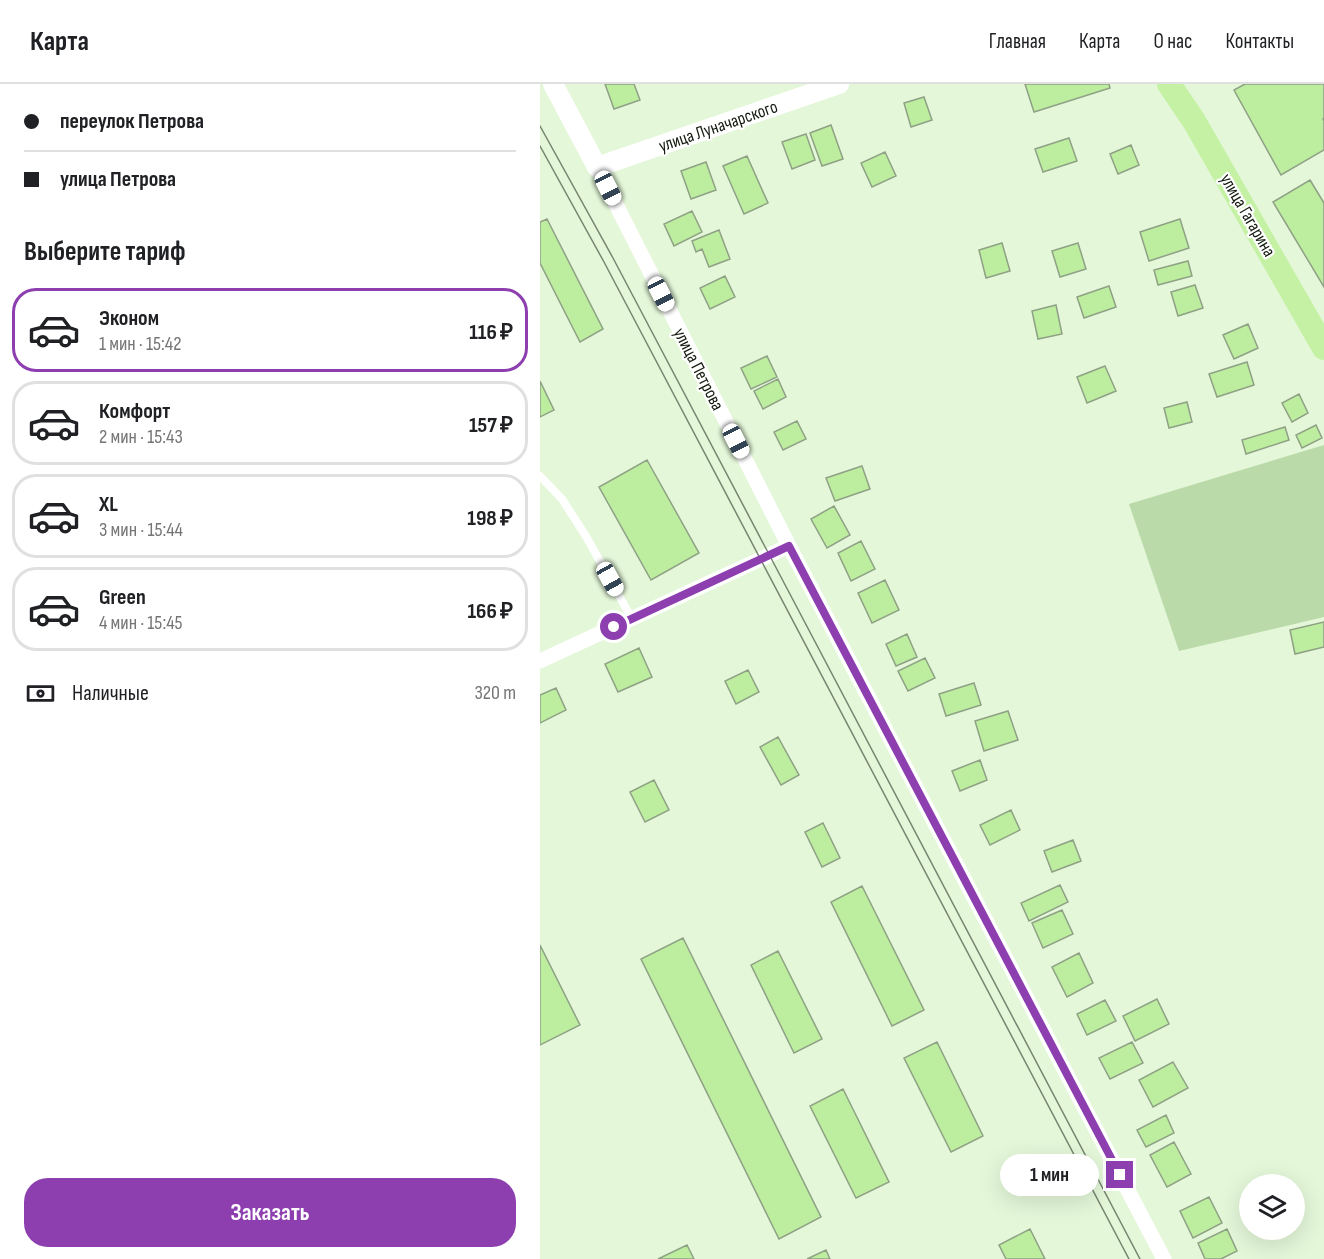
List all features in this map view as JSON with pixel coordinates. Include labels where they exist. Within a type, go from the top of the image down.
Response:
[{"type":"main road","name":"улица Гагарина","points":[[1169,84],[1200,132],[1324,348]]},
{"type":"street","name":"улица Петрова","points":[[553,84],[789,546],[1164,1259]]},
{"type":"street","name":"улица Луначарского","points":[[597,167],[839,84]]},
{"type":"street","points":[[540,661],[789,546]]},
{"type":"lane","points":[[540,476],[562,499],[587,538],[632,619]]},
{"type":"green space","points":[[1324,445],[1324,617],[1179,651],[1129,504]]},
{"type":"building","points":[[605,84],[634,84],[640,100],[614,109]]},
{"type":"building","points":[[1025,84],[1109,84],[1110,88],[1034,112]]},
{"type":"building","points":[[1245,84],[1324,84],[1324,150],[1281,175],[1234,90]]},
{"type":"building","points":[[924,97],[932,120],[911,127],[904,103]]},
{"type":"building","points":[[831,125],[843,159],[822,166],[810,133]]},
{"type":"building","points":[[806,134],[815,160],[792,169],[782,142]]},
{"type":"building","points":[[1069,138],[1077,161],[1043,172],[1035,149]]},
{"type":"building","points":[[1131,145],[1139,165],[1118,174],[1110,154]]},
{"type":"building","points":[[885,152],[896,176],[872,187],[861,163]]},
{"type":"building","points":[[747,156],[768,203],[744,214],[723,166]]},
{"type":"building","points":[[706,162],[716,190],[691,199],[681,171]]},
{"type":"building","points":[[1310,180],[1324,203],[1324,287],[1273,202]]},
{"type":"building","points":[[692,211],[702,232],[674,246],[664,224]]},
{"type":"building","points":[[547,219],[603,329],[580,342],[540,263],[540,222]]},
{"type":"building","points":[[1180,219],[1189,248],[1149,261],[1140,232]]},
{"type":"building","points":[[719,230],[730,259],[709,267],[702,249],[696,252],[692,241]]},
{"type":"building","points":[[1002,243],[1010,271],[986,278],[979,250]]},
{"type":"building","points":[[1078,243],[1086,269],[1060,277],[1052,251]]},
{"type":"building","points":[[1188,261],[1192,276],[1158,285],[1154,270]]},
{"type":"building","points":[[725,276],[735,297],[710,309],[700,288]]},
{"type":"building","points":[[1195,285],[1203,308],[1178,316],[1171,292]]},
{"type":"building","points":[[1109,286],[1116,307],[1084,318],[1077,297]]},
{"type":"building","points":[[1056,305],[1062,334],[1038,339],[1032,311]]},
{"type":"building","points":[[1248,324],[1258,348],[1234,359],[1223,335]]},
{"type":"building","points":[[767,356],[777,377],[751,389],[741,368]]},
{"type":"building","points":[[1247,362],[1254,385],[1217,397],[1209,374]]},
{"type":"building","points":[[1105,366],[1116,391],[1087,403],[1077,377]]},
{"type":"building","points":[[778,379],[786,397],[763,409],[754,391]]},
{"type":"building","points":[[540,381],[554,410],[540,417]]},
{"type":"building","points":[[1299,394],[1308,413],[1292,422],[1282,403]]},
{"type":"building","points":[[1187,402],[1192,422],[1169,428],[1164,408]]},
{"type":"building","points":[[797,421],[806,439],[783,450],[774,432]]},
{"type":"building","points":[[1316,425],[1322,438],[1302,448],[1296,435]]},
{"type":"building","points":[[1285,427],[1289,440],[1246,454],[1242,440]]},
{"type":"building","points":[[647,460],[699,553],[651,580],[599,487]]},
{"type":"building","points":[[862,466],[870,489],[835,501],[826,478]]},
{"type":"building","points":[[834,506],[850,535],[827,548],[811,519]]},
{"type":"building","points":[[861,541],[875,569],[851,581],[838,553]]},
{"type":"building","points":[[885,580],[899,610],[872,623],[858,593]]},
{"type":"building","points":[[1324,622],[1324,647],[1295,654],[1290,630]]},
{"type":"building","points":[[907,634],[917,657],[896,666],[886,644]]},
{"type":"building","points":[[639,648],[652,677],[618,692],[605,664]]},
{"type":"building","points":[[925,658],[935,678],[908,691],[898,671]]},
{"type":"building","points":[[748,670],[759,692],[736,704],[725,681]]},
{"type":"building","points":[[974,683],[981,705],[946,716],[939,694]]},
{"type":"building","points":[[556,688],[566,710],[540,723],[540,695]]},
{"type":"building","points":[[1008,711],[1018,740],[984,751],[975,721]]},
{"type":"building","points":[[778,737],[799,775],[781,785],[760,747]]},
{"type":"building","points":[[980,760],[987,780],[960,791],[952,771]]},
{"type":"building","points":[[654,780],[669,810],[645,822],[630,792]]},
{"type":"building","points":[[1011,810],[1020,830],[990,845],[980,825]]},
{"type":"building","points":[[823,823],[840,858],[822,867],[805,832]]},
{"type":"building","points":[[1073,840],[1081,861],[1052,872],[1044,851]]},
{"type":"building","points":[[1060,885],[1068,902],[1029,921],[1021,903]]},
{"type":"building","points":[[862,886],[924,1010],[892,1026],[831,902]]},
{"type":"building","points":[[1062,910],[1073,934],[1043,948],[1032,923]]},
{"type":"building","points":[[683,938],[821,1217],[779,1239],[641,959]]},
{"type":"building","points":[[540,945],[580,1025],[540,1045]]},
{"type":"building","points":[[778,951],[822,1039],[794,1053],[751,965]]},
{"type":"building","points":[[1079,953],[1093,983],[1067,997],[1052,967]]},
{"type":"building","points":[[1157,999],[1169,1024],[1135,1041],[1123,1016]]},
{"type":"building","points":[[1105,1000],[1116,1021],[1087,1035],[1077,1014]]},
{"type":"building","points":[[937,1042],[983,1136],[951,1152],[904,1058]]},
{"type":"building","points":[[1132,1042],[1143,1063],[1110,1079],[1099,1058]]},
{"type":"building","points":[[1173,1062],[1188,1088],[1153,1107],[1139,1080]]},
{"type":"building","points":[[843,1089],[889,1182],[856,1198],[810,1106]]},
{"type":"building","points":[[1166,1115],[1174,1133],[1146,1147],[1137,1130]]},
{"type":"building","points":[[1174,1142],[1191,1174],[1167,1187],[1150,1155]]},
{"type":"building","points":[[1209,1197],[1222,1223],[1193,1238],[1180,1211]]},
{"type":"building","points":[[1030,1229],[1045,1259],[1006,1259],[999,1245]]},
{"type":"building","points":[[1227,1229],[1237,1251],[1221,1259],[1205,1259],[1198,1243]]},
{"type":"building","points":[[687,1245],[694,1259],[658,1259]]},
{"type":"building","points":[[826,1250],[830,1259],[807,1259]]},
{"type":"tram line","points":[[540,126],[613,258],[1140,1259]]},
{"type":"tram line","points":[[540,146],[604,262],[1129,1259]]},
{"type":"route","points":[[614,627],[789,546],[1120,1175]]}]
